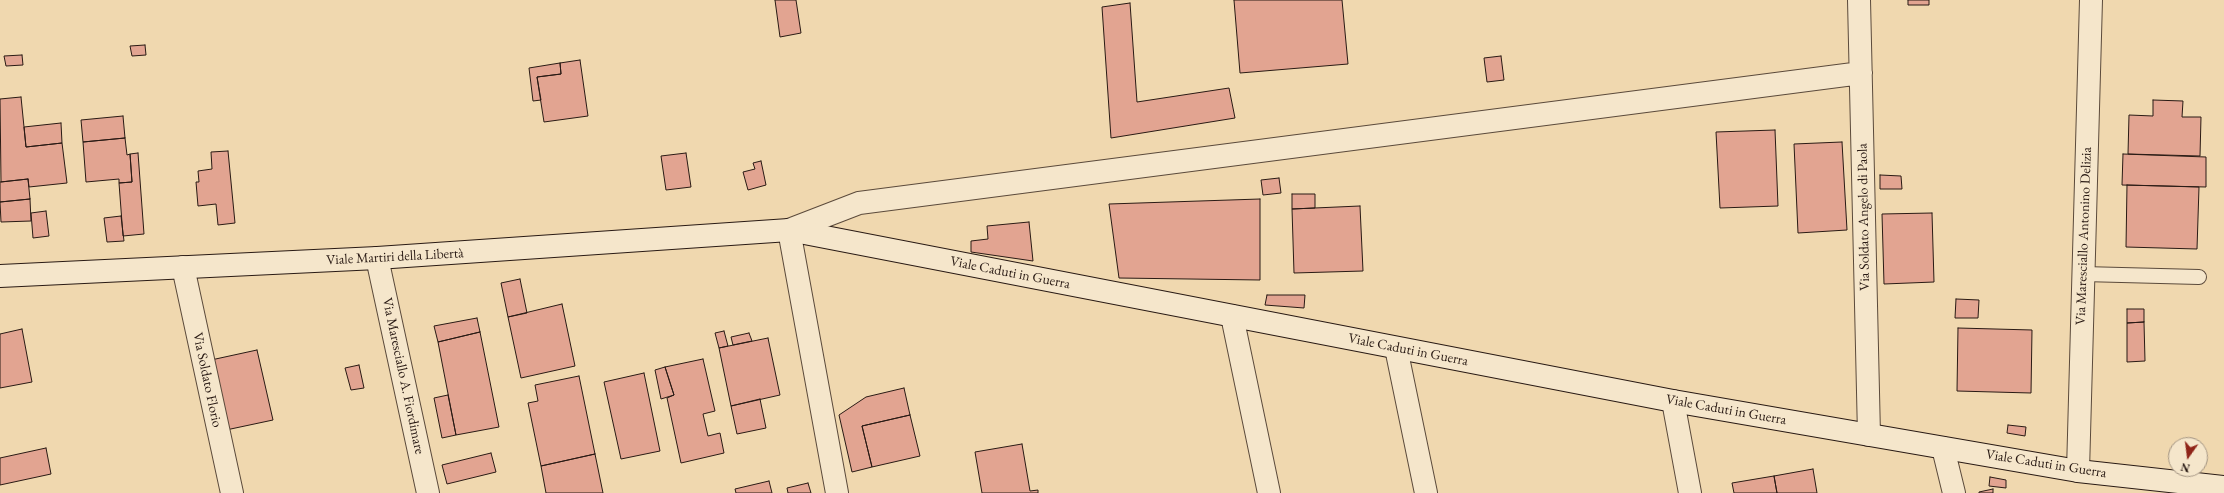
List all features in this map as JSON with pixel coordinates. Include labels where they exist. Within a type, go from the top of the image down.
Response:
[{"type":"street","name":"Via Soldato Angelo di Paola","points":[[1859,0],[1869,435]]},
{"type":"street","name":"Via Maresciallo Antonino Delizia","points":[[2078,471],[2091,0]]},
{"type":"street","points":[[837,493],[789,230],[859,203],[1860,74]]},
{"type":"street","name":"Viale Martiri della Libertà","points":[[0,276],[377,258],[789,230]]},
{"type":"street","name":"Viale Caduti in Guerra","points":[[789,230],[1673,401],[2078,471],[2224,487]]},
{"type":"street","name":"Via Maresciallo A. Fiordimare","points":[[377,258],[428,493]]},
{"type":"street","name":"Via Soldato Florio","points":[[182,267],[232,493]]},
{"type":"street","points":[[1232,316],[1269,493]]},
{"type":"street","points":[[1396,348],[1426,493]]},
{"type":"street","points":[[1673,401],[1690,493]]},
{"type":"street","points":[[1943,448],[1954,493]]},
{"type":"lane","points":[[2083,274],[2199,276]]},
{"type":"building","points":[[775,0],[796,0],[801,33],[780,37]]},
{"type":"building","points":[[1234,0],[1342,0],[1348,64],[1240,73]]},
{"type":"building","points":[[1908,0],[1929,0],[1929,5],[1908,5]]},
{"type":"building","points":[[1130,3],[1137,102],[1229,88],[1235,118],[1111,138],[1102,7]]},
{"type":"building","points":[[145,45],[146,55],[132,56],[130,46]]},
{"type":"building","points":[[22,55],[23,65],[6,66],[4,56]]},
{"type":"building","points":[[1501,56],[1504,80],[1487,82],[1484,58]]},
{"type":"building","points":[[580,60],[588,116],[544,122],[537,77],[561,74],[560,63]]},
{"type":"building","points":[[560,63],[561,74],[537,77],[541,100],[533,101],[529,68]]},
{"type":"building","points":[[21,97],[26,147],[62,143],[67,183],[29,187],[28,179],[1,182],[0,99]]},
{"type":"building","points":[[2153,100],[2183,101],[2182,117],[2201,117],[2200,156],[2128,154],[2129,115],[2153,116]]},
{"type":"building","points":[[123,116],[125,138],[83,142],[81,120]]},
{"type":"building","points":[[61,123],[62,143],[26,147],[24,127]]},
{"type":"building","points":[[1775,130],[1778,206],[1720,208],[1716,132]]},
{"type":"building","points":[[125,138],[127,155],[130,154],[132,182],[119,183],[119,179],[86,182],[83,142]]},
{"type":"building","points":[[1842,142],[1847,230],[1798,233],[1794,144]]},
{"type":"building","points":[[228,151],[235,223],[218,225],[216,204],[198,206],[196,182],[199,182],[198,171],[212,169],[211,152]]},
{"type":"building","points":[[138,153],[144,234],[123,236],[119,183],[132,182],[130,154]]},
{"type":"building","points":[[686,153],[691,187],[666,190],[661,156]]},
{"type":"building","points":[[2123,154],[2206,157],[2206,187],[2122,185]]},
{"type":"building","points":[[761,161],[766,185],[748,190],[743,172],[755,169],[753,163]]},
{"type":"building","points":[[1880,175],[1901,176],[1902,189],[1880,189]]},
{"type":"building","points":[[1279,178],[1281,193],[1263,195],[1261,180]]},
{"type":"building","points":[[28,179],[30,199],[0,202],[0,182]]},
{"type":"building","points":[[2127,185],[2199,187],[2197,249],[2126,247]]},
{"type":"building","points":[[1292,194],[1315,194],[1315,208],[1292,209]]},
{"type":"building","points":[[30,199],[31,221],[1,222],[0,202]]},
{"type":"building","points":[[1260,199],[1260,280],[1119,278],[1109,204]]},
{"type":"building","points":[[1360,206],[1363,271],[1294,273],[1292,209]]},
{"type":"building","points":[[46,211],[49,236],[33,238],[31,213]]},
{"type":"building","points":[[1932,213],[1934,282],[1884,284],[1882,214]]},
{"type":"building","points":[[121,216],[124,241],[107,242],[104,218]]},
{"type":"building","points":[[1029,222],[1033,261],[971,252],[971,241],[988,239],[987,226]]},
{"type":"building","points":[[520,279],[527,313],[508,317],[501,283]]},
{"type":"building","points":[[1267,295],[1305,295],[1304,308],[1265,305]]},
{"type":"building","points":[[1956,299],[1979,300],[1978,318],[1955,318]]},
{"type":"building","points":[[562,304],[575,366],[521,378],[508,317]]},
{"type":"building","points":[[2127,309],[2144,309],[2144,322],[2127,323]]},
{"type":"building","points":[[477,318],[480,332],[438,342],[434,326]]},
{"type":"building","points":[[2144,322],[2145,361],[2127,362],[2127,323]]},
{"type":"building","points":[[1958,328],[2032,330],[2031,393],[1957,391]]},
{"type":"building","points":[[22,329],[32,382],[0,388],[0,334]]},
{"type":"building","points":[[724,331],[728,346],[719,348],[715,333]]},
{"type":"building","points":[[480,332],[499,427],[456,435],[438,342]]},
{"type":"building","points":[[749,333],[752,341],[733,345],[731,337]]},
{"type":"building","points":[[768,338],[780,395],[731,406],[719,348]]},
{"type":"building","points":[[257,350],[273,420],[226,430],[211,360]]},
{"type":"building","points":[[703,359],[715,411],[703,414],[708,436],[720,433],[724,453],[681,463],[667,398],[674,395],[665,367]]},
{"type":"building","points":[[359,365],[364,388],[351,390],[345,368]]},
{"type":"building","points":[[665,367],[674,395],[661,399],[655,370]]},
{"type":"building","points":[[644,373],[660,451],[621,459],[604,382]]},
{"type":"building","points":[[579,376],[595,454],[541,466],[528,403],[538,401],[535,385]]},
{"type":"building","points":[[904,388],[910,415],[862,426],[872,467],[852,472],[839,415],[866,397]]},
{"type":"building","points":[[448,395],[456,435],[442,438],[434,398]]},
{"type":"building","points":[[760,399],[766,428],[737,434],[731,406]]},
{"type":"building","points":[[910,415],[920,456],[872,467],[862,426]]},
{"type":"building","points":[[2008,425],[2026,427],[2025,436],[2007,433]]},
{"type":"building","points":[[1022,444],[1030,491],[1038,490],[1038,493],[982,493],[975,452]]},
{"type":"building","points":[[46,448],[51,474],[0,485],[0,458]]},
{"type":"building","points":[[491,453],[496,472],[447,484],[442,465]]},
{"type":"building","points":[[595,454],[603,493],[546,493],[541,466]]},
{"type":"building","points":[[1813,469],[1817,493],[1777,493],[1774,476]]},
{"type":"building","points":[[1774,476],[1777,493],[1734,493],[1732,483]]},
{"type":"building","points":[[1990,477],[2006,480],[2006,488],[1989,486]]},
{"type":"building","points":[[769,481],[772,493],[736,493],[735,489]]},
{"type":"building","points":[[808,483],[811,493],[788,493],[787,488]]},
{"type":"building","points":[[1993,489],[1993,493],[1979,493],[1979,492]]}]
